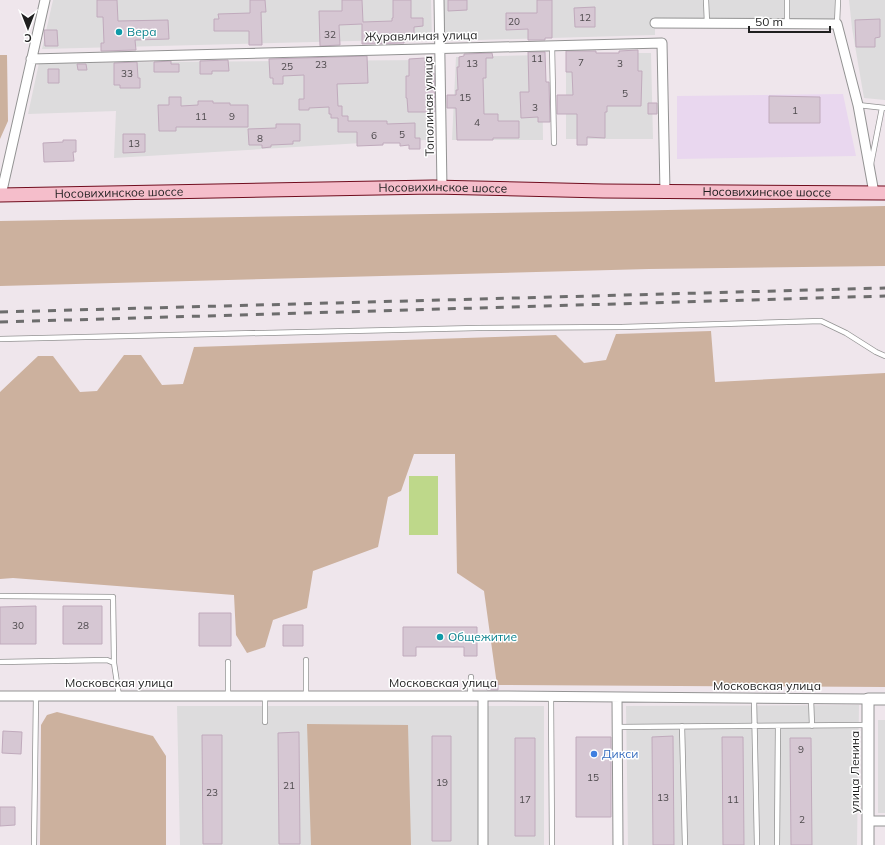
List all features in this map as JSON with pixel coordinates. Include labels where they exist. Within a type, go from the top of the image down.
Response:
[{"type":"main road","name":"Носовихинское шоссе","points":[[1,195],[442,188],[665,192],[880,193]]},
{"type":"street","points":[[1,195],[44,0]]},
{"type":"street","name":"Тополиная улица","points":[[439,0],[442,188]]},
{"type":"street","points":[[655,23],[838,24],[858,105],[870,169],[880,193]]},
{"type":"street","name":"Журавлиная улица","points":[[32,59],[662,42],[665,192]]},
{"type":"street","name":"Московская улица","points":[[0,696],[483,696],[885,699]]},
{"type":"street","points":[[483,696],[484,845]]},
{"type":"street","points":[[617,698],[618,845]]},
{"type":"street","name":"улица Ленина","points":[[868,699],[868,845]]},
{"type":"street","points":[[868,821],[885,821]]},
{"type":"lane","points":[[706,0],[707,23]]},
{"type":"lane","points":[[787,0],[787,23]]},
{"type":"lane","points":[[838,0],[838,24]]},
{"type":"lane","points":[[552,45],[554,144]]},
{"type":"lane","points":[[858,105],[884,108],[870,169]]},
{"type":"lane","points":[[0,339],[477,328],[622,327],[821,321],[846,332],[876,352],[885,356]]},
{"type":"lane","points":[[0,596],[112,597],[114,663],[120,696]]},
{"type":"lane","points":[[0,662],[107,660],[114,663]]},
{"type":"lane","points":[[306,660],[306,696]]},
{"type":"lane","points":[[228,662],[228,696]]},
{"type":"lane","points":[[470,696],[471,677]]},
{"type":"lane","points":[[34,845],[36,696]]},
{"type":"lane","points":[[265,696],[265,722]]},
{"type":"lane","points":[[551,697],[552,845]]},
{"type":"lane","points":[[754,699],[757,845]]},
{"type":"lane","points":[[811,699],[812,726]]},
{"type":"lane","points":[[617,727],[868,725]]},
{"type":"lane","points":[[682,726],[685,845]]},
{"type":"lane","points":[[777,845],[778,726]]},
{"type":"shaded area","points":[[53,0],[431,0],[432,39],[42,49]]},
{"type":"shaded area","points":[[443,0],[838,0],[837,24],[655,24],[655,35],[444,41]]},
{"type":"shaded area","points":[[849,0],[885,0],[885,100],[864,98],[852,28]]},
{"type":"shaded area","points":[[566,53],[651,53],[653,139],[566,139]]},
{"type":"shaded area","points":[[0,55],[7,55],[8,121],[0,139]]},
{"type":"shaded area","points":[[542,55],[543,140],[452,140],[456,57]]},
{"type":"shaded area","points":[[429,60],[429,140],[114,158],[116,111],[28,114],[39,63]]},
{"type":"shaded area","points":[[843,94],[856,156],[677,159],[677,96]]},
{"type":"shaded area","points":[[885,206],[885,266],[649,269],[0,286],[0,221]]},
{"type":"shaded area","points":[[711,331],[715,382],[885,373],[885,687],[497,685],[484,591],[457,573],[455,454],[414,454],[401,491],[388,497],[378,547],[313,571],[307,608],[273,620],[265,647],[247,653],[236,635],[234,595],[13,578],[0,579],[0,392],[38,356],[53,356],[80,392],[97,391],[124,355],[141,355],[162,385],[183,384],[194,347],[556,335],[584,363],[606,360],[616,334]]},
{"type":"shaded area","points":[[859,705],[857,845],[628,845],[626,706]]},
{"type":"shaded area","points":[[177,706],[544,706],[544,845],[180,845]]},
{"type":"shaded area","points":[[57,712],[153,736],[166,756],[166,845],[40,845],[41,725],[47,715]]},
{"type":"shaded area","points":[[878,720],[885,720],[885,813],[878,813]]},
{"type":"shaded area","points":[[307,724],[408,725],[411,845],[311,845]]},
{"type":"green space","points":[[409,476],[438,476],[438,535],[409,535]]},
{"type":"building","points":[[97,0],[117,0],[118,21],[168,20],[169,39],[135,40],[136,50],[101,51],[101,43],[104,43],[103,17],[97,17]]},
{"type":"building","points":[[250,0],[265,0],[266,12],[261,12],[262,45],[249,45],[249,31],[214,31],[214,19],[219,19],[218,14],[250,13]]},
{"type":"building","points":[[342,0],[362,0],[363,22],[392,21],[393,0],[411,0],[411,18],[423,18],[423,26],[414,27],[414,34],[404,34],[404,43],[362,44],[362,24],[339,25],[340,45],[320,46],[319,11],[342,11]]},
{"type":"building","points":[[448,0],[467,0],[467,10],[448,11]]},
{"type":"building","points":[[537,0],[552,0],[552,38],[545,38],[545,40],[528,40],[528,29],[506,30],[506,13],[537,13]]},
{"type":"building","points":[[595,7],[595,27],[575,27],[574,8]]},
{"type":"building","points":[[880,19],[880,37],[875,38],[875,47],[856,47],[855,20]]},
{"type":"building","points":[[44,30],[57,30],[58,46],[45,46]]},
{"type":"building","points":[[638,50],[638,71],[642,71],[641,106],[607,106],[607,112],[605,112],[605,138],[587,137],[587,145],[577,145],[577,114],[557,114],[557,95],[573,95],[572,72],[566,72],[566,51],[619,53],[619,51]]},
{"type":"building","points":[[528,52],[545,52],[546,82],[549,82],[550,122],[538,122],[538,117],[521,118],[520,92],[529,92]]},
{"type":"building","points":[[492,53],[493,58],[486,58],[486,78],[483,78],[484,114],[498,114],[498,121],[519,121],[519,138],[457,140],[456,108],[447,108],[447,95],[456,95],[456,90],[458,90],[457,67],[459,67],[459,57],[464,56],[464,54]]},
{"type":"building","points":[[367,56],[368,83],[337,84],[338,106],[342,106],[342,116],[348,116],[348,121],[387,121],[387,124],[415,123],[415,138],[420,138],[420,149],[409,149],[409,145],[400,146],[400,143],[357,146],[357,132],[338,132],[338,118],[331,118],[331,114],[329,114],[329,107],[299,110],[299,99],[304,99],[304,75],[283,76],[283,84],[273,84],[273,78],[270,78],[269,59]]},
{"type":"building","points":[[425,58],[425,73],[434,73],[435,112],[408,112],[406,98],[406,76],[409,76],[409,59]]},
{"type":"building","points":[[228,60],[229,71],[212,71],[212,74],[200,74],[200,61]]},
{"type":"building","points":[[171,61],[171,64],[179,64],[179,72],[154,72],[154,62]]},
{"type":"building","points":[[137,62],[140,88],[120,88],[120,85],[114,85],[114,63]]},
{"type":"building","points":[[77,64],[86,64],[87,70],[78,70]]},
{"type":"building","points":[[48,69],[59,69],[59,83],[48,83]]},
{"type":"building","points":[[769,96],[820,97],[820,123],[769,123]]},
{"type":"building","points":[[169,97],[181,97],[181,106],[198,105],[198,101],[230,103],[230,105],[248,105],[248,127],[176,127],[176,131],[159,131],[158,105],[169,105]]},
{"type":"building","points":[[648,103],[657,103],[657,114],[648,114]]},
{"type":"building","points":[[276,124],[300,124],[300,141],[293,141],[293,144],[271,145],[271,147],[262,148],[262,145],[249,145],[248,129],[276,128]]},
{"type":"building","points":[[123,134],[145,134],[145,152],[123,153]]},
{"type":"building","points":[[63,140],[76,140],[76,152],[73,152],[74,161],[44,162],[43,143],[63,142]]},
{"type":"building","points":[[36,606],[36,644],[0,644],[0,607]]},
{"type":"building","points":[[63,606],[102,606],[102,644],[63,644]]},
{"type":"building","points":[[199,613],[231,613],[231,646],[199,646]]},
{"type":"building","points":[[283,625],[303,625],[303,646],[283,646]]},
{"type":"building","name":"Общежитие","points":[[403,627],[477,627],[477,656],[464,656],[464,647],[416,647],[416,656],[403,656]]},
{"type":"building","points":[[487,681],[498,682],[498,690],[487,690]]},
{"type":"building","points":[[3,731],[22,732],[21,754],[2,753]]},
{"type":"building","points":[[299,732],[300,844],[279,844],[278,733]]},
{"type":"building","points":[[202,735],[222,735],[222,844],[203,844]]},
{"type":"building","points":[[432,736],[451,736],[451,841],[432,841]]},
{"type":"building","points":[[673,736],[674,845],[653,845],[652,737]]},
{"type":"building","points":[[576,737],[611,737],[611,817],[576,817]]},
{"type":"building","points":[[722,737],[743,737],[744,845],[723,845]]},
{"type":"building","points":[[515,738],[535,738],[535,836],[515,836]]},
{"type":"building","points":[[790,738],[811,738],[812,845],[791,845]]},
{"type":"building","points":[[0,807],[15,807],[15,825],[0,826]]},
{"type":"railway","points":[[0,312],[885,288]]},
{"type":"railway","points":[[0,322],[885,296]]},
{"type":"place","name":"Вера","points":[[119,32]]},
{"type":"place","name":"Общежитие","points":[[440,637]]},
{"type":"place","name":"Дикси","points":[[594,754]]}]
